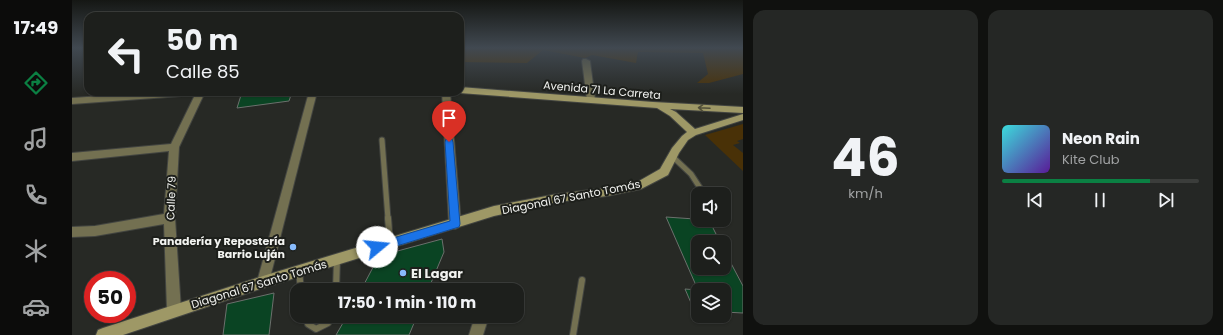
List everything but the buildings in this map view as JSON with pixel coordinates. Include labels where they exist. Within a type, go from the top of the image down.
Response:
[{"type":"main road","name":"Avenida 71 La Carreta","points":[[464,90],[653,105],[743,110]]},
{"type":"main road","points":[[653,105],[673,114],[693,133]]},
{"type":"main road","name":"Diagonal 67 Santo Tomás","points":[[103,335],[174,310],[263,282],[512,207],[557,198],[607,192],[641,185],[664,172],[681,142],[693,133],[743,117]]},
{"type":"street","points":[[586,64],[591,100]]},
{"type":"street","points":[[72,101],[144,96]]},
{"type":"street","name":"Calle 79","points":[[174,310],[170,218],[174,148],[199,96]]},
{"type":"street","points":[[263,282],[312,96]]},
{"type":"street","points":[[446,96],[455,224]]},
{"type":"street","points":[[72,157],[174,148]]},
{"type":"street","points":[[72,232],[170,218]]},
{"type":"street","points":[[476,335],[480,323]]},
{"type":"lane","points":[[382,140],[390,243]]},
{"type":"lane","points":[[673,157],[690,174],[699,187]]},
{"type":"lane","points":[[336,283],[337,259]]},
{"type":"lane","points":[[299,271],[300,283]]},
{"type":"lane","points":[[573,335],[582,280]]},
{"type":"lane","points":[[306,323],[309,327],[316,330],[328,323]]},
{"type":"shaded area","points":[[706,64],[743,64],[743,74],[709,83],[697,83],[708,74]]},
{"type":"shaded area","points":[[743,124],[743,139],[737,141],[740,143],[733,145],[743,153],[743,171],[705,135]]},
{"type":"place","name":"Panadería y Repostería Barrio Luján","points":[[293,247]]},
{"type":"place","name":"El Lagar","points":[[403,273]]},
{"type":"route","points":[[377,247],[455,224],[449,142]]}]
